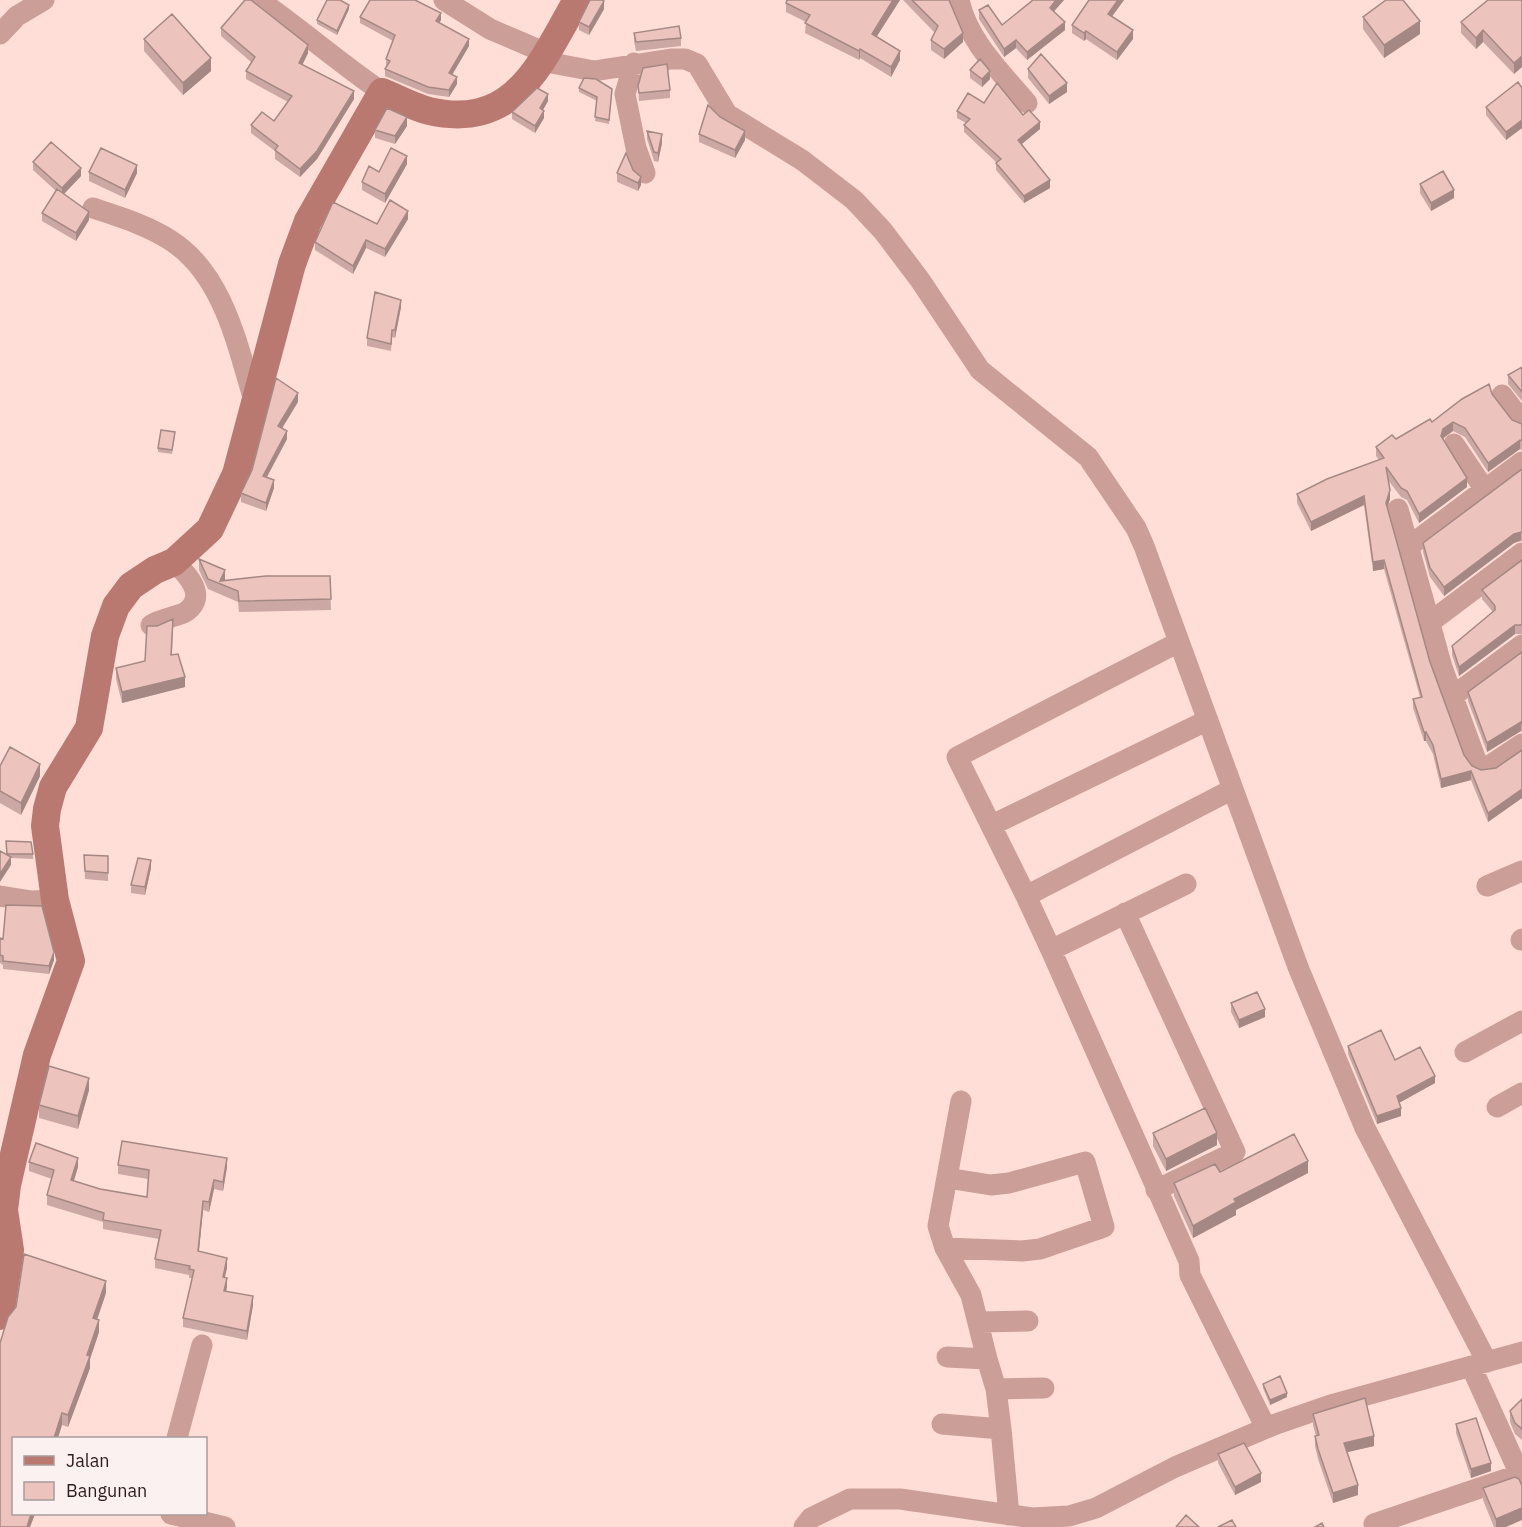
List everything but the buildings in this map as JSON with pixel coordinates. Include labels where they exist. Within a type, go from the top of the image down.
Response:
[{"type":"street","points":[[0,34],[17,16],[44,0]]},
{"type":"street","points":[[259,0],[289,21],[340,64],[382,92],[428,110],[455,115],[477,114],[510,100],[523,88],[577,0]]},
{"type":"street","points":[[444,0],[490,29],[543,57],[594,71],[671,59],[685,59],[697,64],[727,114],[802,160],[855,200],[883,231],[920,280],[980,370],[1088,457],[1136,528],[1298,967],[1365,1128],[1479,1364],[1520,1477],[1374,1524]]},
{"type":"street","points":[[959,0],[963,19],[975,40],[1027,102]]},
{"type":"street","points":[[634,63],[625,94],[636,148],[645,173]]},
{"type":"street","points":[[0,1316],[10,1250],[4,1210],[7,1185],[38,1055],[70,961],[55,900],[45,825],[46,808],[53,787],[90,728],[105,636],[116,606],[131,586],[155,570],[174,562],[210,529],[236,474],[292,264],[308,221],[382,92]]},
{"type":"street","points":[[93,208],[141,224],[171,240],[196,262],[230,323],[255,405]]},
{"type":"street","points":[[1502,395],[1522,421]]},
{"type":"street","points":[[1454,444],[1485,490]]},
{"type":"street","points":[[1408,547],[1522,462]]},
{"type":"street","points":[[1398,509],[1429,623],[1476,760],[1481,766],[1489,766],[1522,744]]},
{"type":"street","points":[[1429,623],[1522,553]]},
{"type":"street","points":[[151,625],[163,617],[187,611],[194,602],[195,591],[192,579],[174,562]]},
{"type":"street","points":[[1179,642],[957,757],[1051,950],[1189,1261],[1201,1269],[1271,1426]]},
{"type":"street","points":[[1453,696],[1522,645]]},
{"type":"street","points":[[992,825],[1208,720]]},
{"type":"street","points":[[1026,896],[1233,789]]},
{"type":"street","points":[[1487,886],[1522,871]]},
{"type":"street","points":[[1051,950],[1186,884]]},
{"type":"street","points":[[0,896],[32,901],[55,900]]},
{"type":"street","points":[[1125,913],[1235,1152],[1156,1190]]},
{"type":"street","points":[[1465,1052],[1522,1021]]},
{"type":"street","points":[[1497,1107],[1522,1093]]},
{"type":"street","points":[[961,1101],[938,1226],[945,1248],[971,1295],[996,1389],[1009,1515]]},
{"type":"street","points":[[945,1248],[1022,1251],[1040,1249],[1104,1227],[1085,1162],[990,1185],[947,1178]]},
{"type":"street","points":[[979,1322],[1028,1321]]},
{"type":"street","points":[[177,1437],[202,1345]]},
{"type":"street","points":[[804,1527],[811,1518],[850,1499],[900,1499],[1009,1515],[1051,1518],[1069,1516],[1096,1508],[1175,1467],[1271,1426],[1334,1404],[1522,1352]]},
{"type":"street","points":[[947,1357],[987,1359]]},
{"type":"street","points":[[996,1389],[1044,1388]]},
{"type":"street","points":[[942,1424],[1001,1429]]},
{"type":"street","points":[[175,1515],[225,1527]]}]
